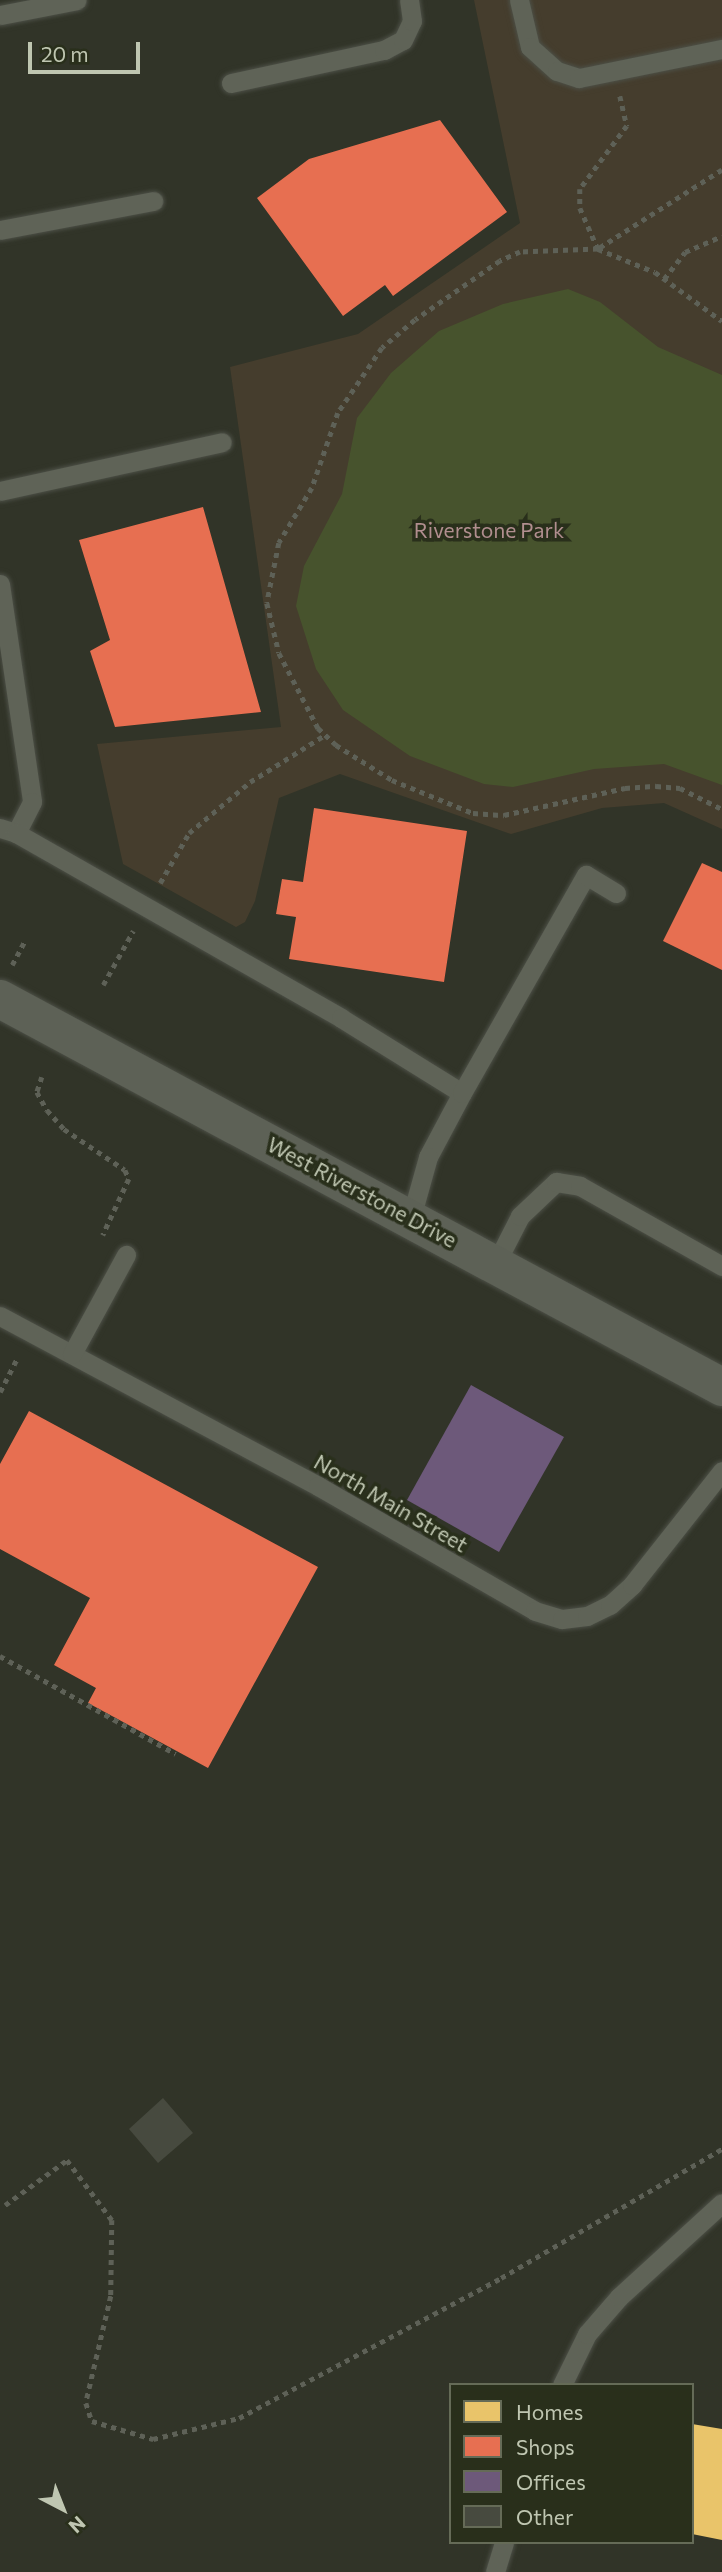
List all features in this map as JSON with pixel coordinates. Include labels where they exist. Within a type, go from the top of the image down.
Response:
[{"type":"street","name":"West Riverstone Drive","points":[[0,999],[496,1263],[722,1387]]},
{"type":"lane","points":[[0,15],[77,0]]},
{"type":"lane","points":[[231,83],[384,50],[403,40],[412,21],[409,0]]},
{"type":"lane","points":[[519,0],[530,47],[556,71],[579,78],[722,49]]},
{"type":"lane","points":[[0,230],[153,201]]},
{"type":"lane","points":[[0,491],[222,442]]},
{"type":"lane","points":[[0,584],[32,802],[8,831],[341,1018],[462,1093]]},
{"type":"lane","points":[[411,1218],[428,1157],[586,875],[616,893]]},
{"type":"lane","points":[[496,1263],[520,1216],[556,1182],[580,1186],[722,1266]]},
{"type":"lane","points":[[72,1354],[126,1255]]},
{"type":"lane","name":"North Main Street","points":[[0,1316],[318,1486],[535,1611],[562,1619],[587,1616],[610,1605],[632,1585],[722,1471]]},
{"type":"lane","points":[[563,2383],[587,2334],[619,2298],[722,2203]]},
{"type":"lane","points":[[495,2572],[503,2544]]},
{"type":"path","points":[[598,250],[580,208],[580,189],[627,126],[615,72]]},
{"type":"path","points":[[598,250],[722,170]]},
{"type":"path","points":[[664,279],[685,253],[722,236]]},
{"type":"path","points":[[722,321],[664,279],[598,250],[520,252],[500,261],[415,320],[382,348],[355,382],[338,413],[312,488],[279,543],[267,603],[279,653],[325,735],[392,780],[473,813],[504,815],[625,788],[656,786],[680,788],[722,809]]},
{"type":"path","points":[[103,985],[189,833],[250,782],[325,735]]},
{"type":"path","points":[[42,1077],[37,1092],[47,1110],[64,1129],[125,1170],[129,1179],[100,1241]]},
{"type":"path","points":[[0,1392],[2,1382],[19,1354],[39,1337]]},
{"type":"path","points":[[0,1656],[176,1754]]},
{"type":"path","points":[[5,2205],[67,2160],[112,2220],[111,2296],[86,2403],[92,2421],[153,2439],[239,2418],[501,2278],[722,2149]]},
{"type":"green space","name":"Riverstone Park","points":[[474,0],[722,0],[722,829],[664,803],[602,808],[511,834],[340,774],[279,798],[255,901],[245,922],[236,927],[123,864],[97,744],[281,727],[230,367],[358,334],[520,223]]},
{"type":"shaded area","points":[[568,289],[600,302],[658,347],[722,375],[722,785],[664,764],[594,769],[513,787],[484,784],[410,756],[343,710],[316,669],[296,606],[304,566],[342,494],[357,418],[391,373],[439,331],[503,304]]},
{"type":"building: Homes","points":[[694,2424],[722,2429],[722,2540],[694,2534]]},
{"type":"building: Shops","points":[[440,120],[507,212],[393,296],[385,285],[343,316],[257,198],[309,159]]},
{"type":"building: Shops","points":[[203,507],[261,712],[115,727],[90,651],[110,640],[79,540]]},
{"type":"building: Shops","points":[[314,808],[467,831],[444,982],[289,959],[296,917],[276,914],[282,879],[303,882]]},
{"type":"building: Shops","points":[[702,863],[722,872],[722,970],[663,941]]},
{"type":"building: Shops","points":[[29,1411],[318,1567],[208,1768],[88,1703],[96,1688],[54,1665],[90,1598],[0,1549],[0,1464]]},
{"type":"building: Offices","points":[[471,1385],[564,1437],[499,1552],[407,1500]]},
{"type":"building: Other","points":[[163,2098],[193,2133],[158,2163],[129,2129]]}]
